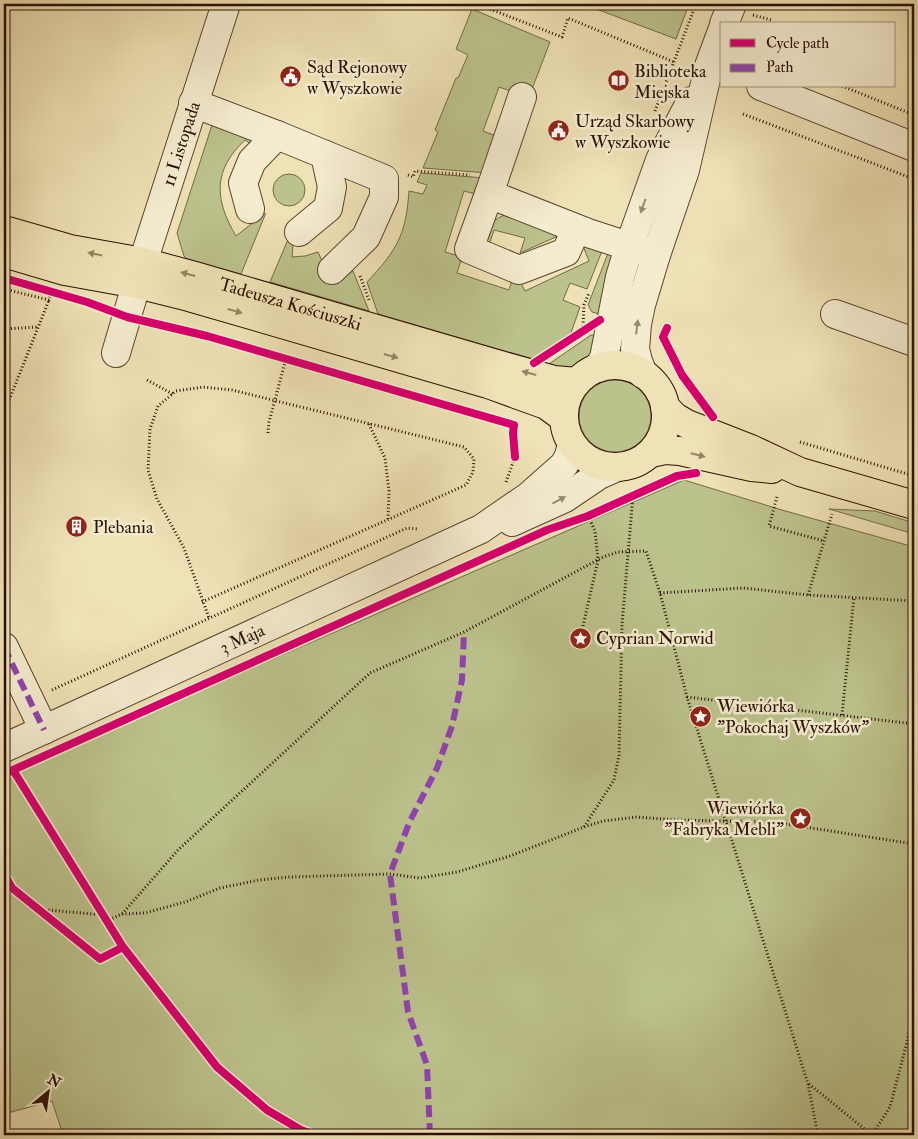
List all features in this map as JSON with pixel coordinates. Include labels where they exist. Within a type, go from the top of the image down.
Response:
[{"type":"main road","name":"Tadeusza Kościuszki","points":[[4,230],[70,249],[140,273],[189,297],[488,384],[546,405],[564,418]]},
{"type":"main road","name":"Tadeusza Kościuszki","points":[[4,253],[65,271],[195,276],[554,380],[587,375]]},
{"type":"main road","points":[[614,365],[629,367],[643,374],[654,383],[661,394],[665,406],[664,432],[658,443],[651,453],[640,461],[628,466],[615,468],[590,462],[572,444],[566,432],[564,418],[569,393],[587,375],[614,365]]},
{"type":"main road","points":[[665,406],[675,417],[687,424],[751,449],[800,472],[914,505]]},
{"type":"main road","points":[[651,453],[665,450],[680,451],[752,467],[800,472]]},
{"type":"street","name":"11 Listopada","points":[[116,353],[193,103],[226,4]]},
{"type":"street","points":[[725,22],[732,4]]},
{"type":"street","points":[[643,374],[635,349],[637,324],[646,283],[685,170],[715,69],[720,42]]},
{"type":"street","points":[[587,375],[604,358],[620,276],[628,247],[660,160],[715,69]]},
{"type":"street","points":[[766,88],[914,147]]},
{"type":"street","points":[[522,97],[469,248],[519,270],[566,252],[576,228]]},
{"type":"street","points":[[193,103],[384,179],[384,197],[366,237],[344,269]]},
{"type":"street","points":[[250,209],[244,183],[252,161],[277,135]]},
{"type":"street","points":[[299,232],[328,208],[332,187],[325,155]]},
{"type":"street","points":[[489,194],[628,247],[656,254]]},
{"type":"street","points":[[835,314],[914,342]]},
{"type":"street","name":"3 Maja","points":[[4,748],[481,529],[529,496],[564,465],[572,444]]},
{"type":"street","name":"3 Maja","points":[[481,529],[511,523],[547,507],[565,498],[598,475],[615,468]]},
{"type":"street","points":[[4,647],[44,730]]},
{"type":"path","points":[[477,4],[562,37],[568,18],[674,62]]},
{"type":"path","points":[[847,88],[914,115]]},
{"type":"path","points":[[743,114],[914,179]]},
{"type":"path","points":[[344,269],[372,309]]},
{"type":"path","points":[[4,289],[49,300]]},
{"type":"path","points":[[4,413],[51,292]]},
{"type":"path","points":[[4,329],[38,327]]},
{"type":"path","points":[[268,433],[286,359]]},
{"type":"path","points":[[147,380],[173,394]]},
{"type":"path","points":[[202,602],[466,485],[472,472],[474,459],[464,447],[276,400],[232,390],[203,387],[176,391],[158,406],[150,429],[148,470],[157,499],[184,548],[202,602],[209,618]]},
{"type":"path","points":[[369,424],[385,458],[388,519]]},
{"type":"path","points":[[799,442],[914,476]]},
{"type":"path","points":[[504,488],[515,457]]},
{"type":"path","points":[[584,827],[614,780],[620,756],[622,625],[633,495]]},
{"type":"path","points":[[776,497],[769,526],[824,541]]},
{"type":"path","points":[[808,595],[832,514]]},
{"type":"path","points":[[583,626],[598,560],[595,531],[588,516]]},
{"type":"path","points":[[30,700],[407,528],[427,530]]},
{"type":"path","points":[[122,914],[178,850],[370,673],[464,632],[598,560],[618,552],[646,551],[660,594],[687,697],[808,1084],[818,1135]]},
{"type":"path","points":[[660,594],[743,588],[808,595],[914,601]]},
{"type":"path","points":[[842,715],[854,597]]},
{"type":"path","points":[[687,697],[914,724]]},
{"type":"path","points":[[35,907],[107,921],[122,914],[145,913],[185,902],[220,888],[258,880],[290,877],[390,874],[420,878],[457,872],[510,856],[603,821],[637,817],[727,822],[773,822],[914,844]]},
{"type":"path","points":[[35,907],[46,916]]},
{"type":"path","points":[[98,907],[107,921]]},
{"type":"path","points":[[808,1084],[873,1135],[890,1107],[907,1042],[914,999]]},
{"type":"green space","points":[[583,4],[689,4],[676,39]]},
{"type":"green space","points":[[472,9],[550,42],[529,97],[499,87],[483,131],[499,137],[488,173],[423,168],[438,132],[435,130],[456,78],[458,78],[468,55],[456,49]]},
{"type":"green space","points":[[213,122],[253,139],[257,148],[245,140],[227,162],[220,185],[224,210],[236,236],[265,213],[241,274],[187,259],[184,256],[177,233]]},
{"type":"green space","points":[[421,173],[485,178],[479,195],[464,191],[445,252],[462,257],[457,273],[509,290],[514,273],[517,275],[525,291],[589,261],[583,246],[594,242],[604,246],[587,289],[570,283],[563,300],[580,307],[571,333],[532,359],[378,314],[367,282],[393,251],[398,241],[408,206],[409,191],[423,194],[427,185],[417,182]]},
{"type":"green space","points":[[289,174],[300,179],[305,190],[300,201],[289,206],[278,201],[273,190],[278,179]]},
{"type":"green space","points":[[512,213],[559,232],[558,236],[520,253],[525,238],[494,230],[489,245],[485,244],[493,223],[499,217]]},
{"type":"green space","points":[[295,223],[292,257],[318,252],[332,283],[353,271],[369,311],[270,282]]},
{"type":"green space","points":[[610,248],[616,250],[604,315],[592,312],[588,305]]},
{"type":"green space","points":[[591,335],[600,336],[590,359],[567,369],[546,366]]},
{"type":"green space","points":[[615,380],[635,386],[645,396],[651,416],[645,436],[635,446],[615,452],[595,446],[585,436],[579,416],[585,396],[595,386]]},
{"type":"green space","points":[[684,480],[914,547],[914,1135],[63,1135],[52,1101],[4,1114],[4,776]]},
{"type":"green space","points":[[829,509],[875,511],[914,523],[914,534]]},
{"type":"marked path","points":[[430,1135],[427,1065],[408,1012],[390,874],[409,823],[437,768],[452,726],[462,680],[464,632]]},
{"type":"marked path","points":[[4,647],[44,730]]},
{"type":"cycle path","points":[[4,278],[87,302],[127,317],[207,336],[514,425],[515,457]]},
{"type":"cycle path","points":[[534,363],[600,320]]},
{"type":"cycle path","points":[[667,328],[663,337],[682,375],[713,417]]},
{"type":"cycle path","points":[[4,774],[547,530],[588,516],[677,476],[696,473]]},
{"type":"cycle path","points":[[13,770],[123,947],[217,1067],[267,1110],[301,1130],[315,1135]]},
{"type":"cycle path","points":[[4,874],[12,888],[100,959],[123,947]]},
{"type":"place","name":"Sąd Rejonowy w Wyszkowie","points":[[291,77]]},
{"type":"place","name":"Biblioteka Miejska","points":[[618,81]]},
{"type":"place","name":"Urząd Skarbowy w Wyszkowie","points":[[559,131]]},
{"type":"place","name":"Plebania","points":[[77,527]]},
{"type":"place","name":"Cyprian Norwid","points":[[580,638]]},
{"type":"place","name":"Wiewiórka \"Pokochaj Wyszków\"","points":[[701,716]]},
{"type":"place","name":"Wiewiórka \"Fabryka Mebli\"","points":[[800,818]]}]
